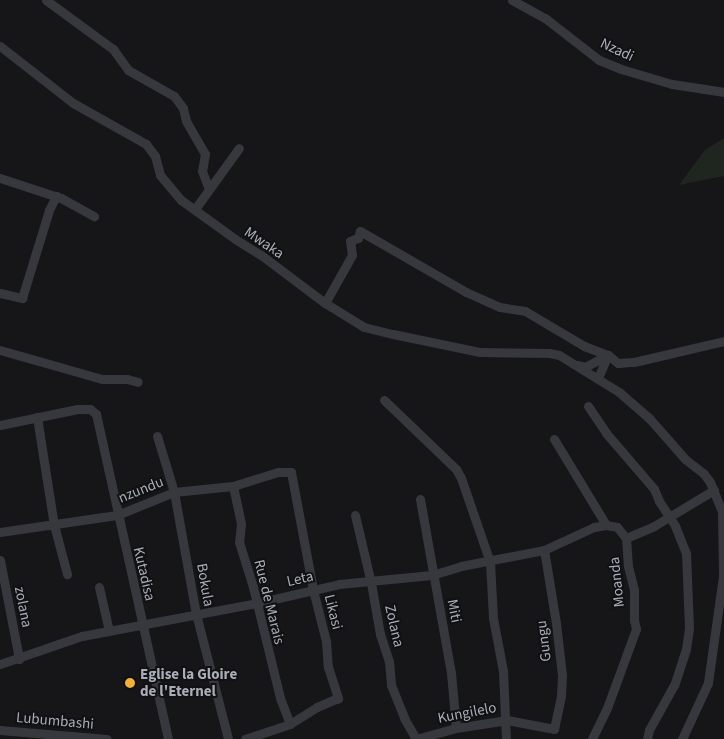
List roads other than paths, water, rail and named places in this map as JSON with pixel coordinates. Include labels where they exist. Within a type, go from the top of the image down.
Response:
[{"type":"street","points":[[46,0],[113,49],[128,70],[174,96],[183,108],[186,121],[205,154],[202,171],[208,189]]},
{"type":"street","name":"Nzadi","points":[[512,0],[545,18],[599,60],[621,69],[672,84],[724,92]]},
{"type":"street","name":"Mwaka","points":[[0,46],[73,103],[146,144],[155,156],[160,176],[181,200],[325,303],[364,327],[480,352],[549,353],[566,361]]},
{"type":"street","points":[[195,209],[239,148]]},
{"type":"street","points":[[0,178],[56,196],[94,216]]},
{"type":"street","points":[[0,293],[22,298],[49,210],[56,196]]},
{"type":"street","points":[[325,303],[352,255],[350,241],[358,238],[360,231],[466,292],[500,307],[525,311],[584,346],[608,355],[618,363],[634,362],[724,342]]},
{"type":"street","points":[[0,350],[102,379],[128,379],[138,382]]},
{"type":"street","points":[[566,361],[585,367],[608,355]]},
{"type":"street","points":[[598,378],[608,355]]},
{"type":"street","points":[[566,361],[598,378],[649,418],[685,459],[704,474],[714,490],[723,522],[723,576],[717,628],[708,683],[682,739]]},
{"type":"street","points":[[384,400],[456,469],[462,478],[490,562],[493,618],[503,671],[507,720],[506,739]]},
{"type":"street","points":[[588,406],[606,433],[654,489],[684,544],[689,628],[686,648],[674,685],[649,730],[647,739]]},
{"type":"street","name":"Kutadisa","points":[[37,417],[76,409],[90,409],[96,414],[168,739]]},
{"type":"street","points":[[0,425],[37,417],[54,525],[67,574]]},
{"type":"street","name":"Bokula","points":[[156,436],[174,492],[196,614],[228,739]]},
{"type":"street","name":"Moanda","points":[[554,439],[606,525],[617,528],[626,538],[628,566],[634,590],[634,620],[636,629],[607,708],[592,739]]},
{"type":"street","name":"nzundu","points":[[0,532],[117,515],[174,492],[233,486],[278,472],[290,472]]},
{"type":"street","name":"Likasi","points":[[290,472],[313,590],[326,641],[328,667],[338,698],[317,707],[290,724]]},
{"type":"street","name":"Rue de Marais","points":[[233,486],[241,524],[239,542],[257,603],[280,698],[290,724]]},
{"type":"street","points":[[626,538],[650,528],[714,490]]},
{"type":"street","name":"Miti","points":[[420,499],[451,674],[456,728]]},
{"type":"street","name":"Zolana","points":[[355,515],[371,583],[380,634],[389,661],[391,685],[404,718],[416,739]]},
{"type":"street","name":"Leta","points":[[0,664],[19,659],[33,651],[52,645],[109,631],[257,603],[339,584],[371,583],[432,575],[461,566],[490,562],[544,550],[594,527],[606,525]]},
{"type":"street","name":"Gungu","points":[[544,550],[562,675],[561,695],[554,729]]},
{"type":"street","name":"zolana","points":[[0,560],[19,659]]},
{"type":"street","points":[[99,587],[109,631]]},
{"type":"street","name":"Kungilelo","points":[[416,739],[456,728],[507,720],[554,729]]},
{"type":"street","points":[[245,739],[290,724]]},
{"type":"street","name":"Lubumbashi","points":[[0,730],[107,739]]},
{"type":"place","name":"Eglise la Gloire de l'Eternel","points":[[130,683]]}]
